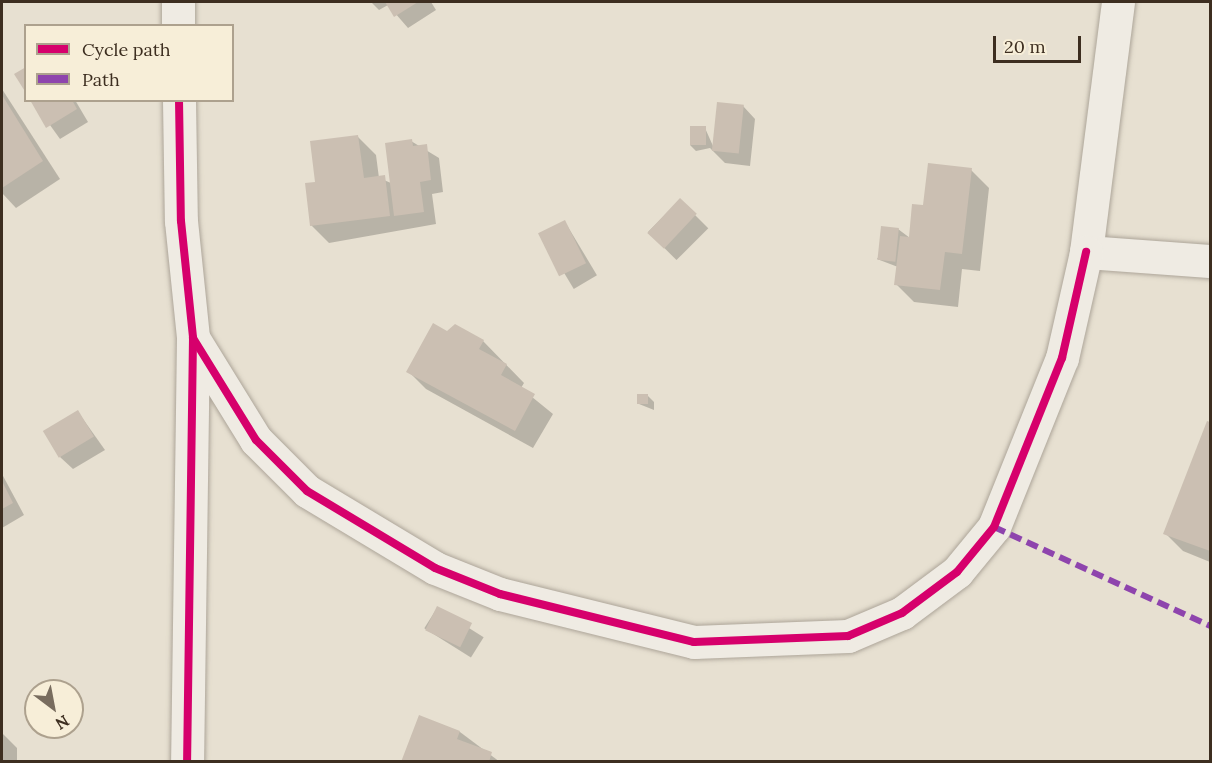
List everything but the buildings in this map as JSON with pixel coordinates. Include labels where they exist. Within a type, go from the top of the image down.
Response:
[{"type":"street","points":[[178,2],[178,24]]},
{"type":"street","points":[[193,338],[256,440],[307,491],[435,568],[500,594],[694,642],[848,636],[902,613],[957,572],[994,527],[1062,358],[1086,252],[1118,2]]},
{"type":"street","points":[[179,102],[181,221],[193,338],[187,762]]},
{"type":"street","points":[[1086,252],[1210,261]]},
{"type":"marked path","points":[[994,527],[1210,626]]},
{"type":"cycle path","points":[[179,102],[181,221],[193,338],[187,762]]},
{"type":"cycle path","points":[[193,338],[256,440],[307,491],[435,568],[500,594],[694,642],[848,636],[902,613],[957,572],[994,527],[1062,358],[1086,252]]}]
